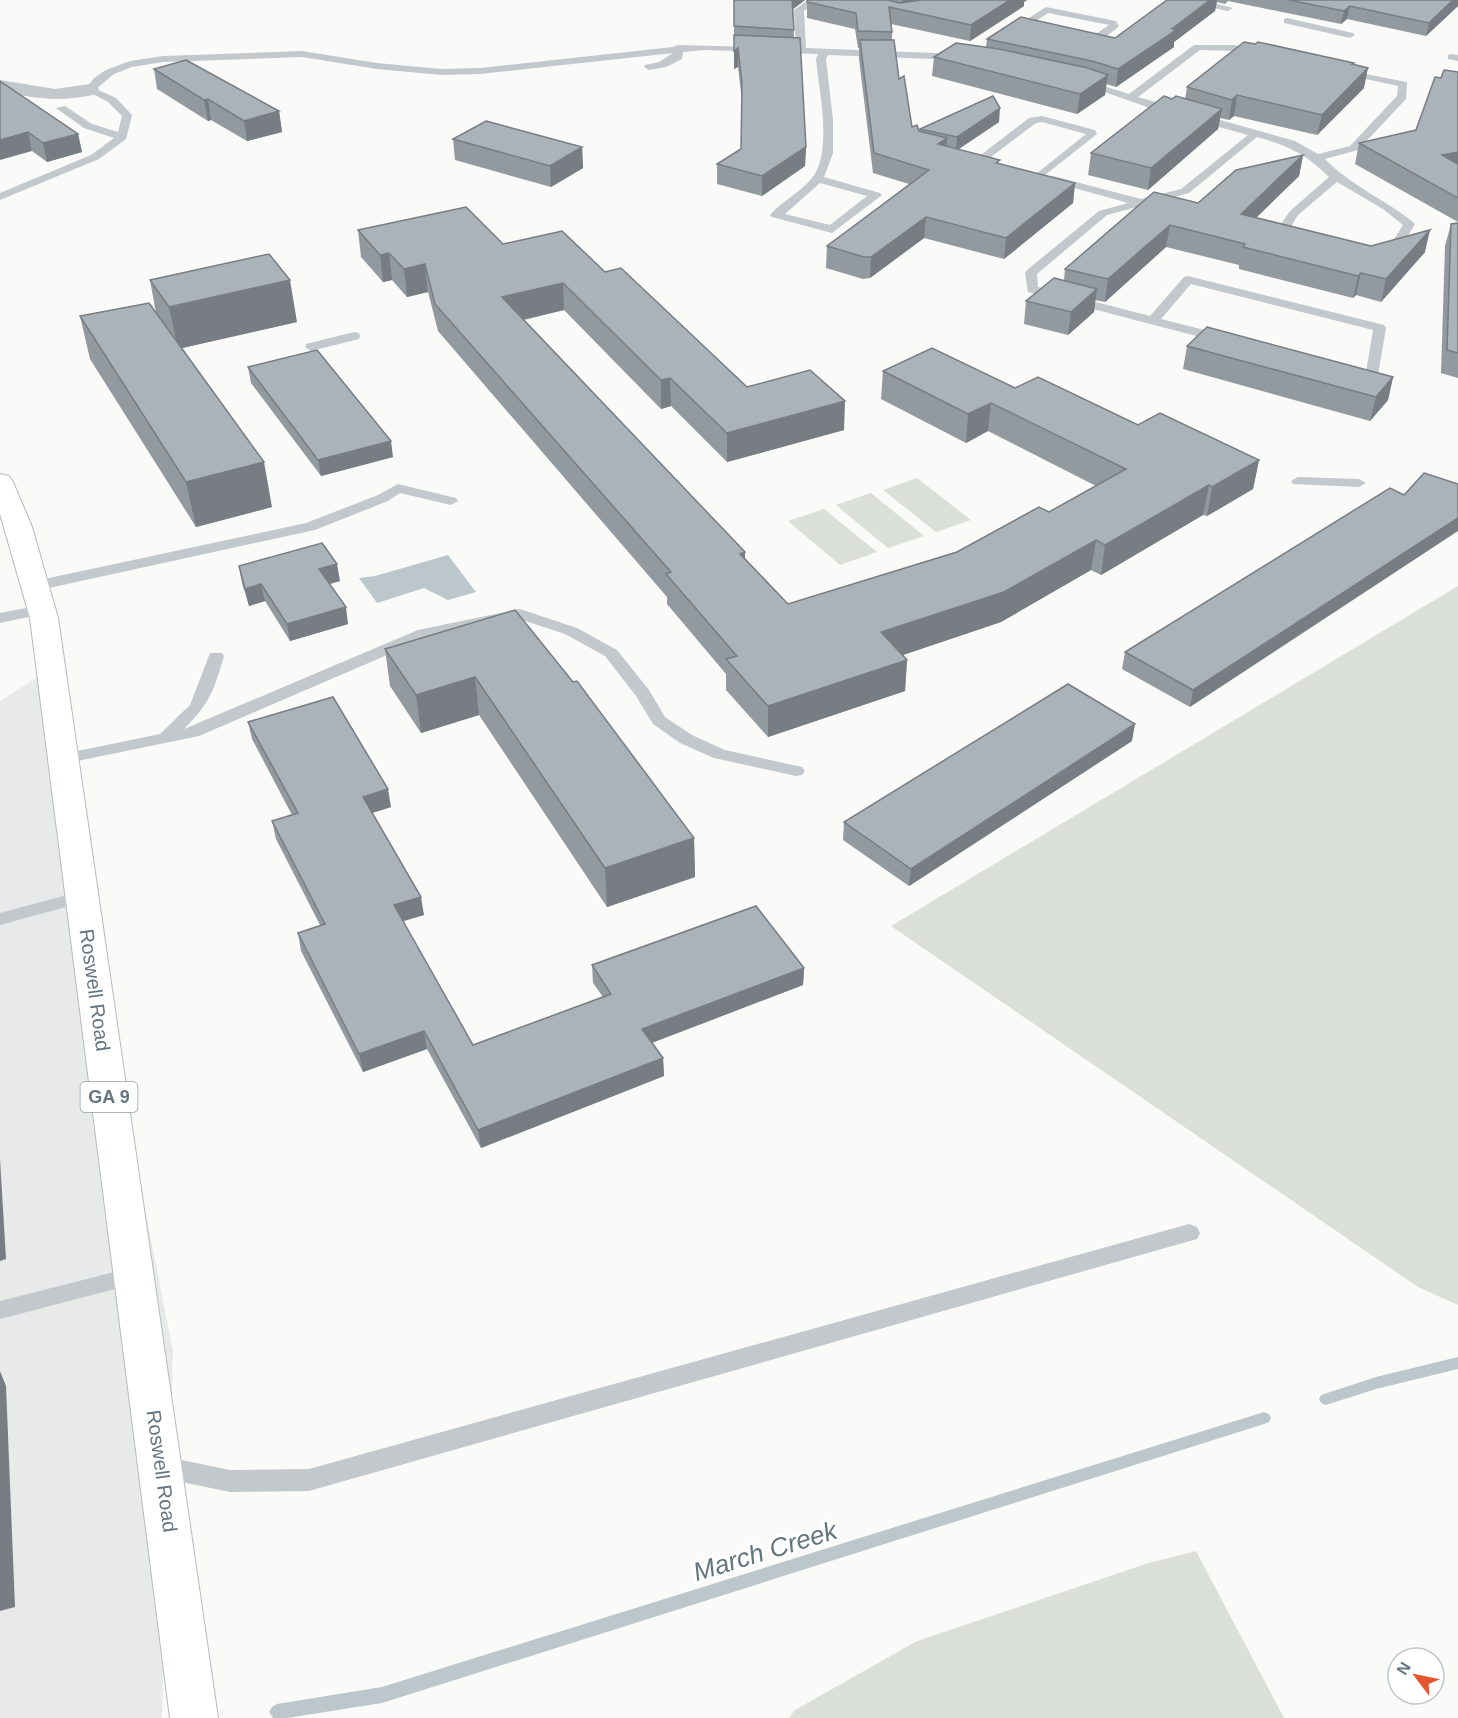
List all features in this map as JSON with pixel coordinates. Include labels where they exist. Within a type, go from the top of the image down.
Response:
[{"type":"main road","name":"Roswell Road","points":[[0,482],[19,527],[38,598],[63,759],[162,1467],[194,1718]]},
{"type":"street","points":[[0,86],[55,94],[90,90]]},
{"type":"lane","points":[[801,52],[799,10],[814,0]]},
{"type":"lane","points":[[1191,0],[1228,8]]},
{"type":"lane","points":[[1006,36],[1046,10],[1113,23],[1114,26],[1095,39],[1068,35]]},
{"type":"lane","points":[[1287,21],[1350,35]]},
{"type":"lane","points":[[1023,25],[1034,28]]},
{"type":"lane","points":[[0,204],[32,191],[35,184],[95,158],[122,136],[127,115],[112,100],[90,90],[104,76],[130,64],[163,59],[302,54],[377,66],[441,72],[494,73],[678,48],[730,47],[824,53],[918,54],[972,59]]},
{"type":"lane","points":[[1131,98],[1198,47],[1234,48],[1266,54]]},
{"type":"lane","points":[[649,67],[672,62],[678,57],[678,48]]},
{"type":"lane","points":[[818,179],[876,195],[832,229],[776,215],[818,179],[828,153],[828,120],[821,59],[824,53]]},
{"type":"lane","points":[[209,69],[260,56]]},
{"type":"lane","points":[[1317,158],[1354,148],[1402,97],[1403,84],[1329,68]]},
{"type":"lane","points":[[1078,82],[1291,143],[1317,158],[1335,177],[1387,207],[1409,224],[1399,241],[1380,258],[1370,256]]},
{"type":"lane","points":[[61,108],[88,126],[122,136]]},
{"type":"lane","points":[[999,166],[974,159],[1033,120],[1042,119],[1091,132],[1092,135],[1035,175],[1141,202]]},
{"type":"lane","points":[[1237,343],[1154,319],[1032,289],[1031,273],[1103,213],[1185,191],[1256,133]]},
{"type":"lane","points":[[1310,241],[1282,231],[1294,213],[1335,177]]},
{"type":"lane","points":[[1154,319],[1188,280],[1380,328],[1372,378],[1338,369]]},
{"type":"lane","points":[[310,346],[354,336]]},
{"type":"lane","points":[[1298,481],[1359,483]]},
{"type":"lane","points":[[0,618],[38,598],[310,527],[383,498],[398,488],[451,501]]},
{"type":"lane","points":[[63,759],[193,732],[424,633],[477,621],[520,615],[571,631],[611,653],[643,694],[659,720],[686,739],[720,754],[796,771]]},
{"type":"lane","points":[[164,738],[197,707],[205,691],[216,656]]},
{"type":"lane","points":[[0,919],[82,897]]},
{"type":"lane","points":[[162,1467],[230,1481],[309,1480],[1189,1233]]},
{"type":"lane","points":[[0,1310],[134,1276]]},
{"type":"shaded area","points":[[917,478],[971,520],[936,532],[883,490]]},
{"type":"shaded area","points":[[871,493],[924,536],[888,548],[836,505]]},
{"type":"shaded area","points":[[824,509],[877,552],[840,565],[788,521]]},
{"type":"shaded area","points":[[448,555],[476,592],[448,600],[424,588],[377,603],[359,578],[375,576]]},
{"type":"shaded area","points":[[1458,586],[1458,1305],[1418,1287],[891,926]]},
{"type":"shaded area","points":[[40,676],[173,1351],[162,1718],[0,1718],[0,701]]},
{"type":"shaded area","points":[[1196,1551],[1284,1718],[789,1718],[795,1710],[917,1641],[1149,1563]]},
{"type":"building","points":[[734,0],[792,0],[794,30],[734,26]]},
{"type":"building","points":[[807,0],[887,0],[900,3],[921,0],[1010,0],[971,25],[889,7],[892,32],[858,31],[856,13],[807,2]]},
{"type":"building","points":[[1167,0],[1210,0],[1172,29],[1176,30],[1118,69],[1092,61],[987,39],[1021,17],[1115,38]]},
{"type":"building","points":[[1289,0],[1453,0],[1429,23],[1350,6],[1344,11]]},
{"type":"building","points":[[734,35],[800,38],[806,147],[762,176],[717,164],[741,149],[742,84],[738,48],[734,51]]},
{"type":"building","points":[[860,40],[894,40],[899,79],[904,76],[912,127],[917,125],[919,131],[947,138],[938,144],[1000,160],[996,163],[1075,183],[1006,238],[926,217],[871,257],[827,246],[929,170],[874,153]]},
{"type":"building","points":[[1244,42],[1255,44],[1258,42],[1368,68],[1322,115],[1237,95],[1232,100],[1187,87]]},
{"type":"building","points":[[956,43],[999,49],[1088,68],[1108,75],[1080,94],[934,57]]},
{"type":"building","points":[[186,60],[279,111],[244,121],[208,99],[204,100],[154,69]]},
{"type":"building","points":[[1444,70],[1458,72],[1458,152],[1442,155],[1458,164],[1458,198],[1359,143],[1416,130],[1435,77],[1441,78]]},
{"type":"building","points":[[0,81],[78,134],[43,143],[28,132],[0,140]]},
{"type":"building","points":[[993,96],[1000,108],[957,137],[920,129]]},
{"type":"building","points":[[1164,96],[1172,99],[1176,96],[1222,109],[1151,168],[1091,153]]},
{"type":"building","points":[[486,121],[582,147],[550,166],[453,139]]},
{"type":"building","points":[[1303,155],[1241,214],[1371,246],[1430,230],[1386,279],[1361,273],[1358,276],[1243,247],[1245,244],[1170,225],[1108,279],[1065,269],[1154,192],[1198,203],[1236,170]]},
{"type":"building","points":[[466,207],[503,244],[562,231],[605,272],[621,268],[747,387],[810,370],[845,401],[727,433],[670,378],[661,380],[563,283],[502,297],[745,552],[740,554],[788,604],[957,552],[1039,507],[1049,512],[1126,469],[991,403],[968,414],[883,371],[932,348],[1015,388],[1038,377],[1138,425],[1160,413],[1259,460],[1212,487],[1209,485],[1105,545],[1096,540],[1004,592],[881,632],[907,660],[768,706],[726,659],[737,656],[666,574],[671,572],[435,304],[425,264],[404,269],[389,253],[380,255],[358,230]]},
{"type":"building","points":[[1458,223],[1458,353],[1447,350],[1451,224]]},
{"type":"building","points":[[269,254],[290,280],[169,307],[150,280]]},
{"type":"building","points":[[1054,278],[1097,289],[1071,312],[1026,301]]},
{"type":"building","points":[[149,303],[264,462],[186,482],[80,316]]},
{"type":"building","points":[[1207,327],[1393,377],[1376,397],[1187,346]]},
{"type":"building","points":[[317,350],[391,441],[318,460],[248,367]]},
{"type":"building","points":[[1424,473],[1458,484],[1458,518],[1193,690],[1125,652],[1390,488],[1404,495]]},
{"type":"building","points":[[322,543],[337,564],[319,569],[346,607],[287,624],[261,584],[245,589],[239,566]]},
{"type":"building","points":[[515,610],[573,682],[577,681],[694,838],[605,868],[475,677],[416,695],[385,649]]},
{"type":"building","points":[[1068,684],[1135,724],[911,869],[844,822]]},
{"type":"building","points":[[333,697],[388,789],[363,797],[421,897],[394,905],[473,1045],[611,994],[592,965],[756,906],[804,968],[642,1029],[663,1058],[478,1130],[424,1031],[359,1054],[298,933],[325,924],[272,821],[298,813],[248,722]]},
{"type":"waterway","name":"March Creek","points":[[1326,1399],[1376,1383],[1458,1363]]},
{"type":"waterway","name":"March Creek","points":[[277,1712],[382,1695],[1264,1418]]}]
